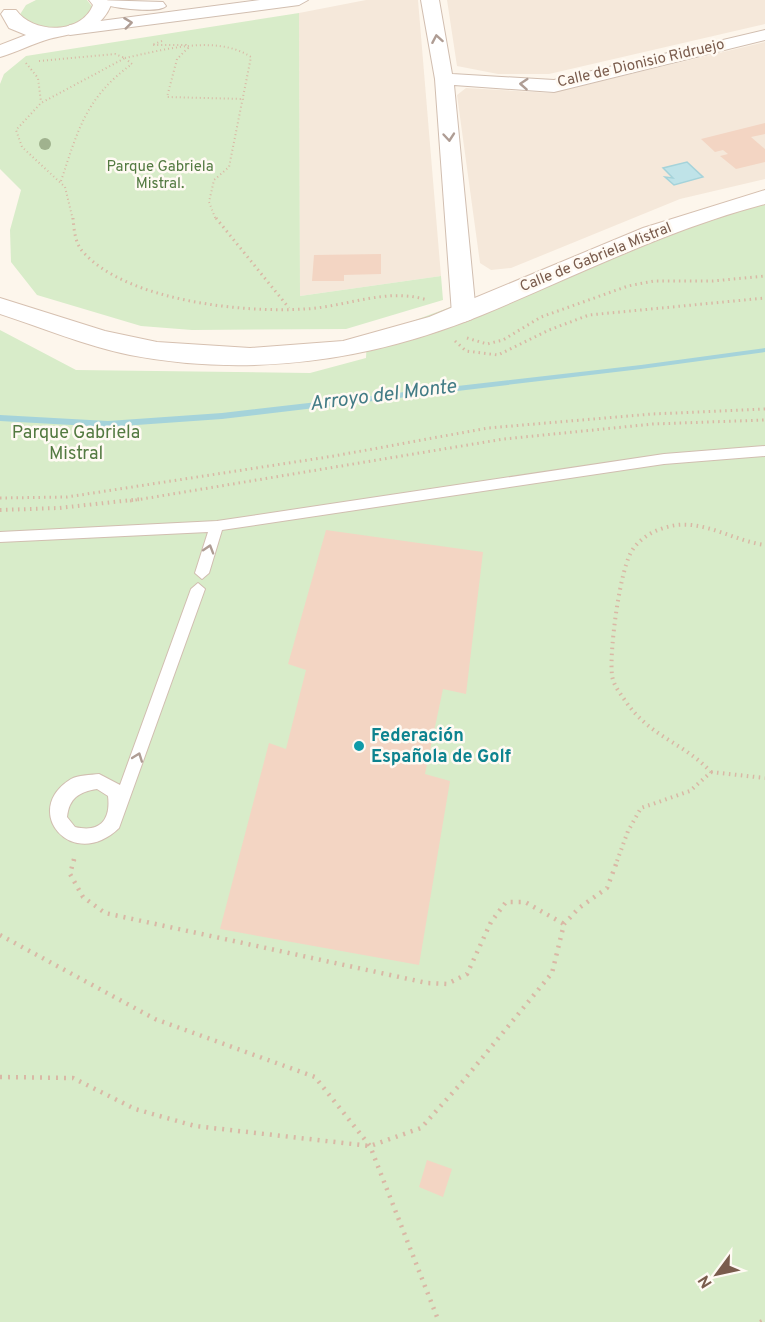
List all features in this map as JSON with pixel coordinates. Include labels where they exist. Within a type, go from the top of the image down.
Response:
[{"type":"street","points":[[70,30],[96,19],[102,12],[102,5],[98,0]]},
{"type":"street","points":[[104,0],[122,4],[236,9]]},
{"type":"street","points":[[0,51],[49,33],[299,0]]},
{"type":"street","points":[[430,0],[444,79],[452,318]]},
{"type":"street","points":[[13,10],[12,21],[18,27],[49,33]]},
{"type":"street","name":"Calle de Dionisio Ridruejo","points":[[444,79],[554,86],[765,35]]},
{"type":"street","name":"Calle de Gabriela Mistral","points":[[0,306],[53,326],[132,347],[234,355],[298,354],[367,345],[452,318],[637,238],[765,197]]},
{"type":"street","name":"Calle de Gabriela Mistral","points":[[0,284],[26,314]]},
{"type":"lane","points":[[0,537],[217,526],[664,459],[765,451]]},
{"type":"lane","points":[[202,573],[217,526]]},
{"type":"lane","points":[[118,813],[116,792],[99,781],[76,785],[60,802],[58,810],[59,822],[67,833],[80,837],[96,835],[110,826],[118,813],[198,590]]},
{"type":"path","points":[[170,37],[152,45],[186,45],[188,48]]},
{"type":"path","points":[[188,48],[177,58],[167,97],[244,99]]},
{"type":"path","points":[[290,309],[238,243],[218,224],[209,202],[214,180],[229,167],[251,57],[245,51],[236,48],[188,48],[125,58],[41,103],[20,123],[17,136],[29,153],[61,181],[72,204],[76,239],[93,262],[111,273],[177,297],[254,309],[290,309],[330,307],[398,294],[415,295],[427,300],[452,318],[464,336],[487,344],[502,340],[558,310],[628,285],[654,281],[713,281],[765,276]]},
{"type":"path","points":[[16,64],[115,54],[132,64],[101,88],[74,143],[61,181]]},
{"type":"path","points":[[25,63],[38,78],[41,103]]},
{"type":"path","points":[[452,318],[466,351],[498,355],[549,330],[589,315],[765,298]]},
{"type":"path","points":[[0,498],[67,497],[334,456],[488,428],[652,414],[765,409]]},
{"type":"path","points":[[0,510],[86,506],[156,497],[468,443],[648,424],[765,420]]},
{"type":"path","points":[[765,545],[746,544],[695,523],[658,529],[630,551],[618,603],[612,676],[637,718],[670,742],[701,759],[711,772],[765,778]]},
{"type":"path","points":[[0,1077],[73,1078],[135,1109],[195,1126],[370,1146],[421,1128],[552,974],[564,924],[579,908],[607,888],[628,831],[641,808],[690,791],[711,772]]},
{"type":"path","points":[[80,837],[70,874],[83,897],[105,913],[427,983],[447,984],[467,974],[491,922],[506,902],[525,902],[564,924]]},
{"type":"path","points":[[0,935],[154,1018],[315,1077],[370,1146],[439,1322]]},
{"type":"path","points":[[760,1322],[765,1320]]},
{"type":"shaded area","points":[[366,0],[418,0],[441,276],[300,296],[299,13]]},
{"type":"shaded area","points":[[447,0],[765,0],[765,24],[549,74],[498,74],[457,66]]},
{"type":"shaded area","points":[[765,42],[765,179],[680,199],[511,268],[491,270],[480,263],[457,95],[466,88],[551,93]]},
{"type":"green space","points":[[36,0],[87,0],[94,9],[78,23],[63,29],[40,29],[19,16],[26,5]]},
{"type":"green space","name":"Parque Gabriela Mistral.","points":[[299,13],[300,296],[441,276],[443,300],[346,329],[192,330],[141,326],[37,295],[11,262],[10,230],[21,190],[0,169],[0,84],[4,74],[26,56]]},
{"type":"green space","name":"Parque Gabriela Mistral","points":[[765,203],[765,1322],[0,1322],[0,330],[76,370],[310,373],[366,358],[367,338],[637,238]]},
{"type":"water","points":[[687,162],[703,177],[674,185],[665,177],[673,178],[663,168]]},
{"type":"building","points":[[765,123],[765,134],[751,137],[765,149],[765,162],[736,169],[720,156],[728,154],[723,150],[715,152],[701,139]]},
{"type":"building","points":[[381,254],[381,274],[344,275],[344,281],[312,281],[314,255]]},
{"type":"building","name":"Federación Española de Golf","points":[[326,530],[483,552],[466,694],[443,689],[425,774],[450,781],[419,965],[220,929],[269,743],[286,749],[306,670],[288,664]]},
{"type":"building","points":[[427,1160],[452,1169],[443,1197],[419,1187]]},
{"type":"waterway","name":"Arroyo del Monte","points":[[0,418],[108,424],[222,416],[641,367],[765,350]]},
{"type":"place","name":"Federación Española de Golf","points":[[359,746]]}]
